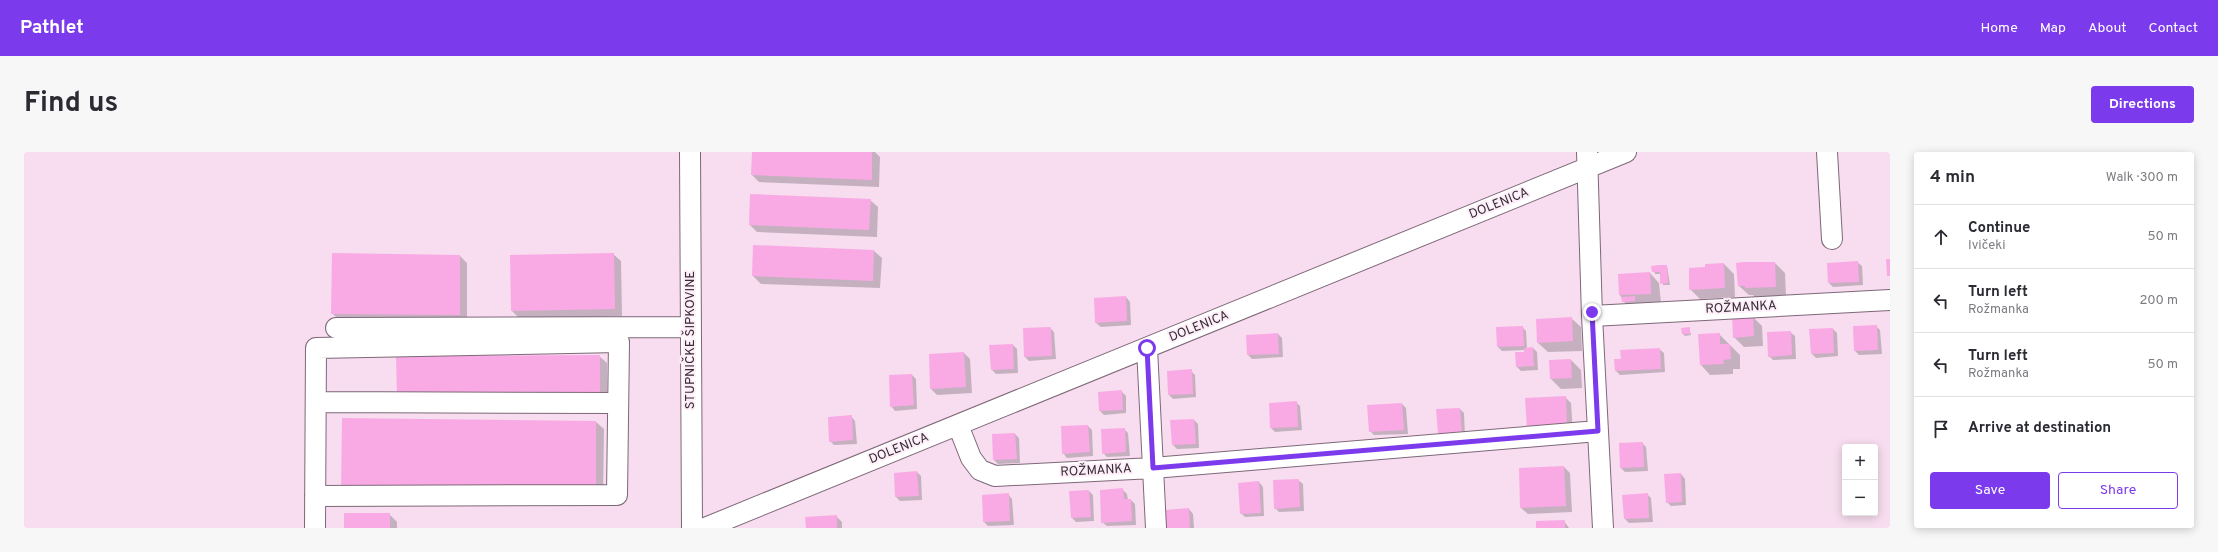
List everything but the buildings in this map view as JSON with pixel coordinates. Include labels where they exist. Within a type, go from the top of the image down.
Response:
[{"type":"street","name":"STUPNIČKE ŠIPKOVINE","points":[[690,152],[692,528]]},
{"type":"street","name":"DOLENICA","points":[[705,528],[1147,348],[1587,160],[1626,152]]},
{"type":"street","points":[[1827,152],[1832,239]]},
{"type":"street","points":[[1587,160],[1592,316],[1603,528]]},
{"type":"street","name":"ROŽMANKA","points":[[1592,316],[1890,300]]},
{"type":"street","points":[[336,328],[691,327]]},
{"type":"street","points":[[315,496],[617,495],[619,342],[316,348],[316,402],[315,496],[315,528]]},
{"type":"street","points":[[1147,348],[1156,528]]},
{"type":"street","points":[[316,402],[618,403]]},
{"type":"street","name":"ROŽMANKA","points":[[958,425],[972,458],[980,470],[995,476],[1153,468],[1598,431]]},
{"type":"route","points":[[1147,348],[1153,468],[1598,431],[1592,312]]}]
